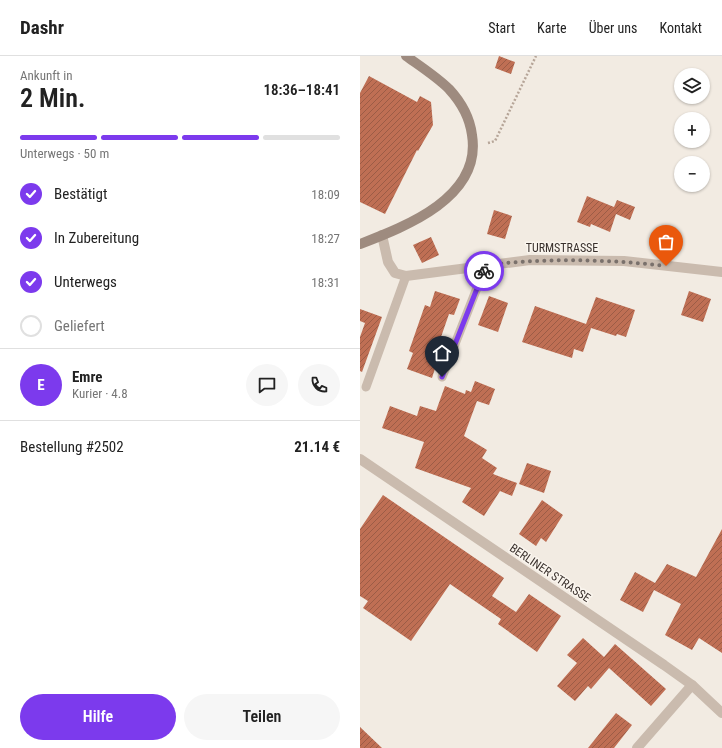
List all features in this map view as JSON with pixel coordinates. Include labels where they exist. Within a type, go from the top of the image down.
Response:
[{"type":"main road","points":[[360,244],[423,215],[449,198],[462,182],[470,167],[474,149],[471,128],[462,106],[449,89],[406,56]]},
{"type":"street","points":[[382,235],[388,262],[395,273],[406,276]]},
{"type":"street","name":"TURMSTRASSE","points":[[406,276],[530,260],[624,261],[722,272]]},
{"type":"street","name":"BERLINER STRASSE","points":[[360,459],[692,685],[722,713]]},
{"type":"street","points":[[637,748],[692,685]]},
{"type":"lane","points":[[442,377],[486,265]]},
{"type":"lane","points":[[366,387],[406,276]]},
{"type":"path","points":[[488,143],[495,141],[536,56]]},
{"type":"building","points":[[499,56],[515,62],[511,74],[495,68]]},
{"type":"building","points":[[369,76],[417,102],[420,96],[431,102],[433,125],[418,151],[417,150],[385,214],[360,202],[360,93]]},
{"type":"building","points":[[587,196],[614,207],[617,200],[635,207],[630,220],[616,214],[610,232],[591,224],[590,227],[577,222]]},
{"type":"building","points":[[494,210],[512,216],[505,239],[487,234]]},
{"type":"building","points":[[431,237],[439,255],[422,263],[413,245]]},
{"type":"building","points":[[435,291],[460,299],[454,315],[449,314],[433,360],[437,362],[432,378],[407,369],[413,353],[409,351],[425,305],[430,307]]},
{"type":"building","points":[[689,291],[711,299],[703,322],[681,315]]},
{"type":"building","points":[[489,296],[508,303],[498,332],[478,325]]},
{"type":"building","points":[[596,297],[635,310],[626,337],[617,334],[616,336],[591,328],[583,352],[574,349],[572,358],[522,342],[535,306],[586,324]]},
{"type":"building","points":[[360,309],[382,317],[362,372],[360,371],[360,337],[365,323],[360,321]]},
{"type":"building","points":[[475,381],[495,389],[489,405],[477,401],[464,436],[487,450],[482,458],[497,468],[493,474],[517,483],[512,496],[500,491],[484,516],[462,502],[471,488],[415,468],[424,442],[382,428],[390,406],[417,416],[420,406],[436,411],[445,386],[465,394],[466,390],[471,392]]},
{"type":"building","points":[[527,463],[551,471],[544,493],[519,484]]},
{"type":"building","points":[[383,495],[504,578],[492,596],[516,612],[529,594],[561,616],[537,652],[498,624],[501,619],[450,584],[411,641],[363,608],[368,601],[360,596],[360,529]]},
{"type":"building","points":[[542,500],[563,515],[546,542],[541,538],[536,546],[519,534]]},
{"type":"building","points":[[722,529],[722,653],[699,638],[692,650],[665,635],[681,604],[654,590],[643,612],[620,600],[635,572],[655,583],[667,564],[696,577]]},
{"type":"building","points":[[583,638],[604,657],[615,644],[666,689],[651,706],[609,668],[591,689],[588,686],[575,701],[557,686],[577,663],[567,655]]},
{"type":"building","points":[[616,713],[632,725],[614,748],[588,748]]},
{"type":"building","points":[[360,727],[382,748],[360,748]]},
{"type":"way so far","points":[[484,271],[486,265],[530,260],[624,261],[666,266]]},
{"type":"route","points":[[442,377],[484,271]]}]
